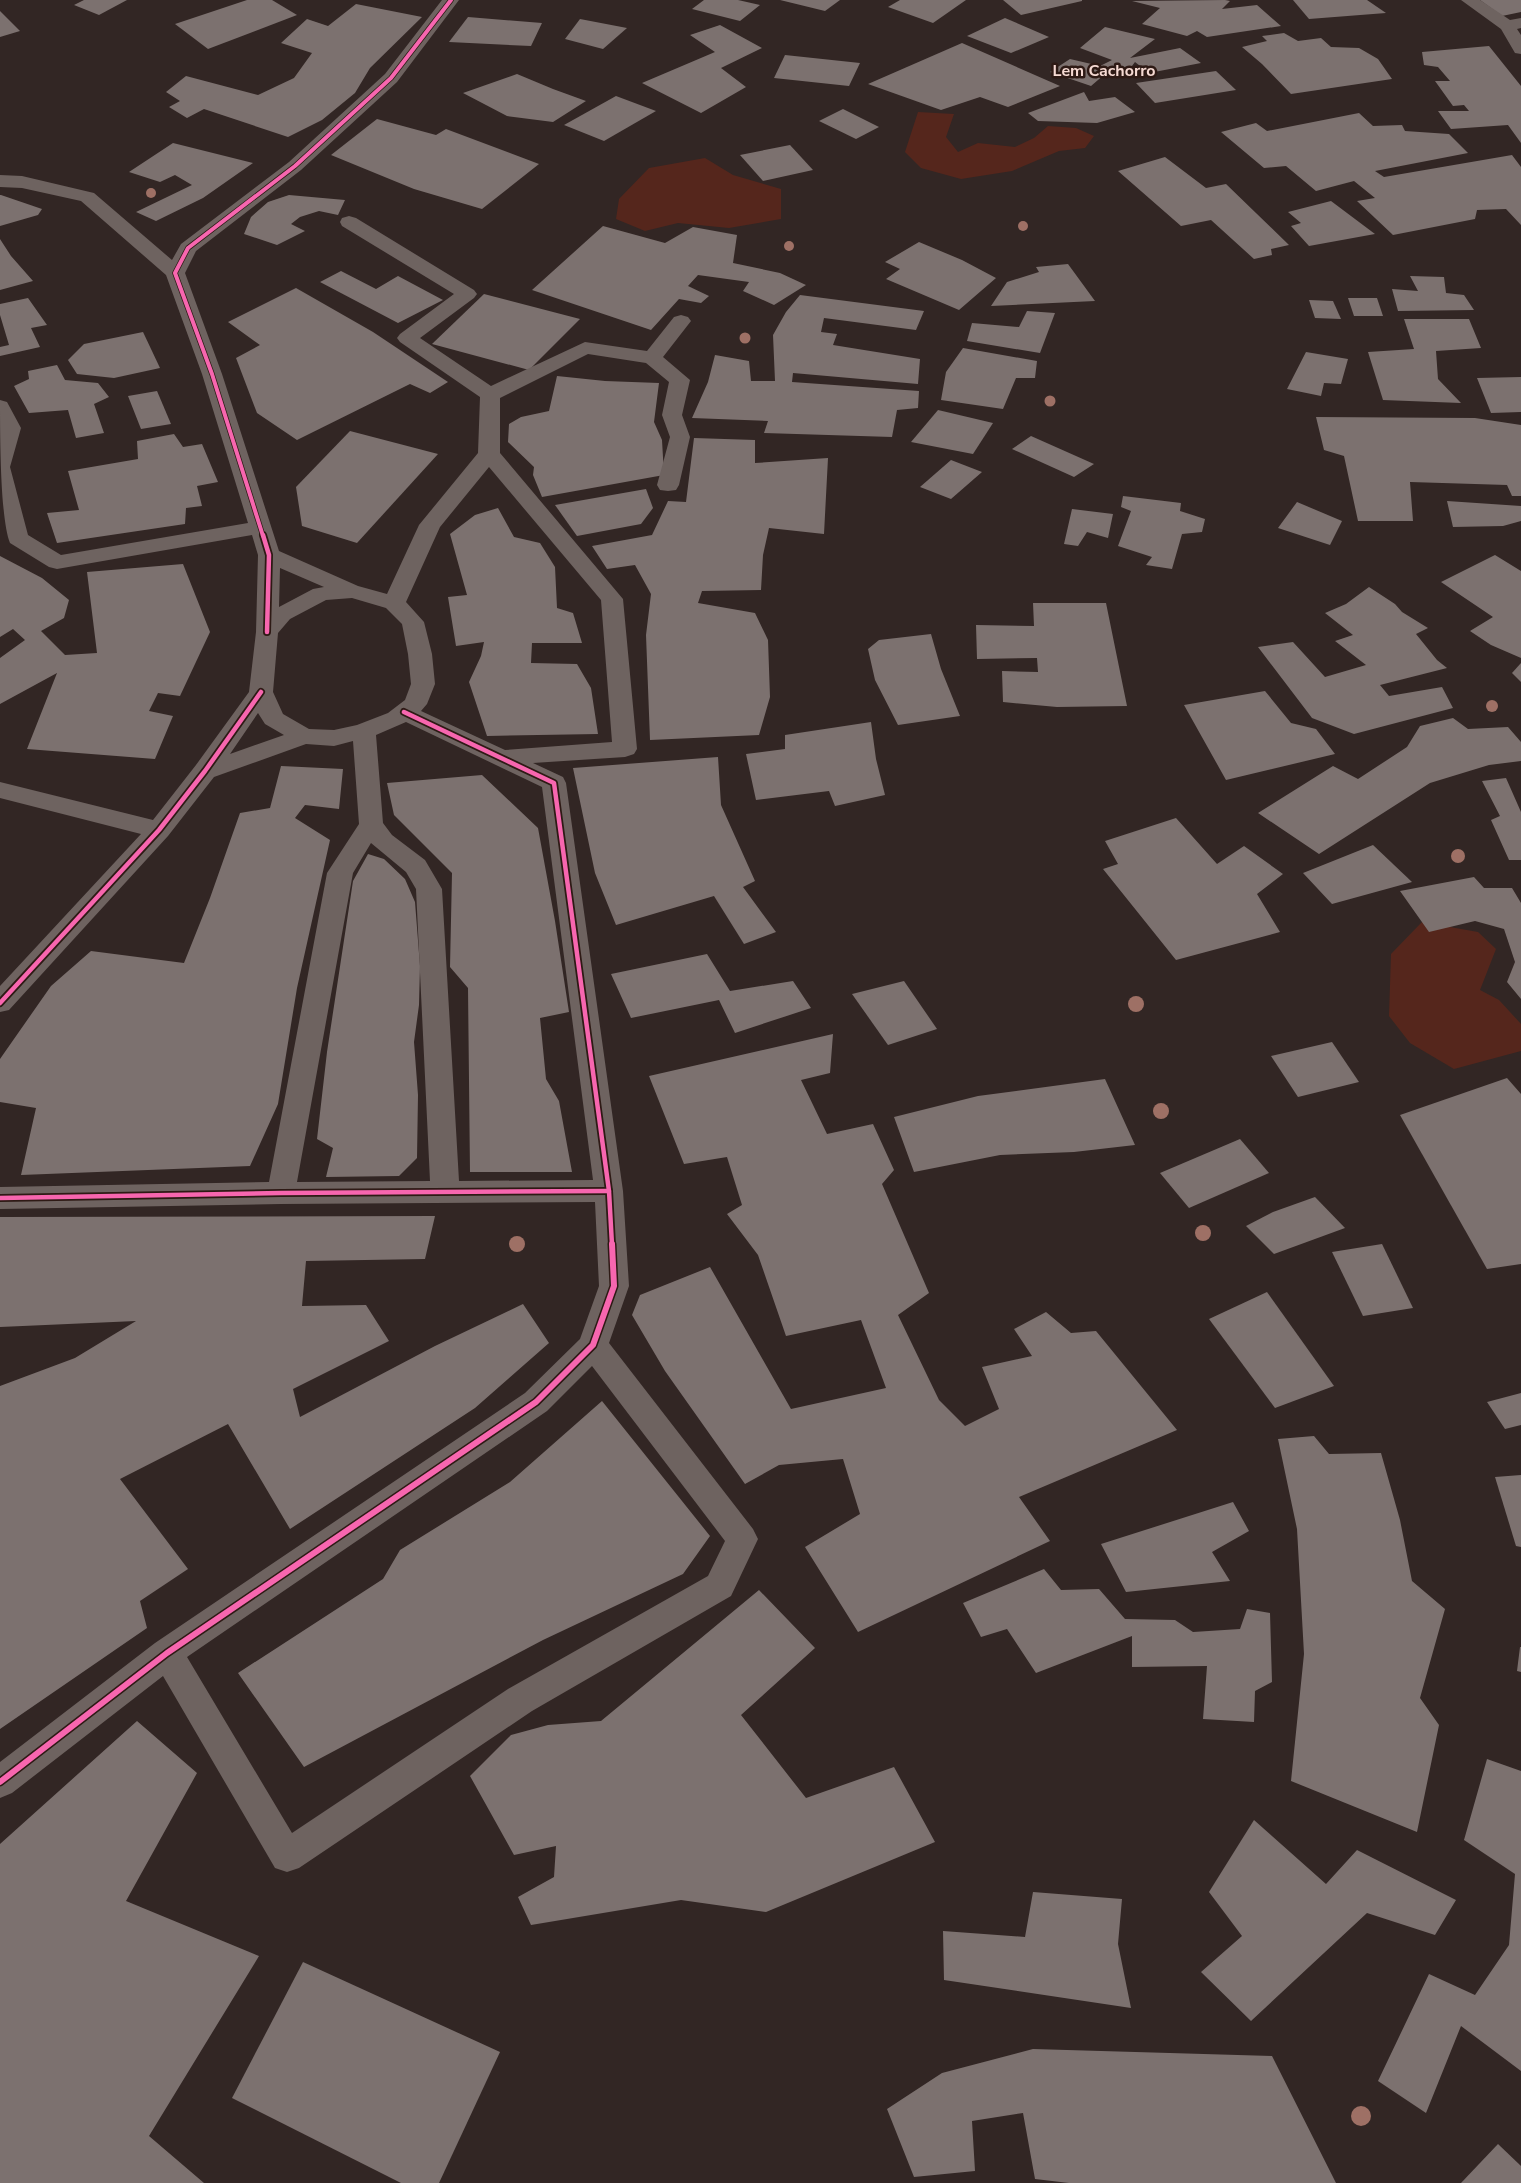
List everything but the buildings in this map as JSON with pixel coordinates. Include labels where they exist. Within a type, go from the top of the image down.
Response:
[{"type":"street","points":[[175,273],[188,248],[295,166],[391,78],[451,0]]},
{"type":"street","points":[[1469,0],[1514,24],[1521,49]]},
{"type":"street","points":[[0,181],[22,182],[86,197],[175,273],[212,374],[269,554],[267,632],[261,692],[205,771],[159,830],[0,1003]]},
{"type":"street","points":[[349,222],[467,294],[407,338],[490,395]]},
{"type":"street","points":[[652,358],[681,321]]},
{"type":"street","points":[[490,395],[585,348],[652,358],[680,380],[672,415],[680,437],[668,485]]},
{"type":"street","points":[[394,603],[430,525],[489,454],[490,395]]},
{"type":"street","points":[[0,406],[11,428],[0,467],[18,538],[58,562],[260,527]]},
{"type":"street","points":[[489,454],[612,600],[625,749],[501,758]]},
{"type":"street","points":[[205,771],[304,736],[334,738],[364,731],[396,718],[415,704],[423,684],[420,654],[412,622],[394,603],[352,592],[269,554]]},
{"type":"street","points":[[267,632],[282,614],[321,594],[352,592]]},
{"type":"street","points":[[261,692],[273,719],[304,736]]},
{"type":"street","points":[[0,1782],[167,1653],[536,1402],[593,1344],[614,1286],[609,1190],[554,783],[404,712]]},
{"type":"street","points":[[364,731],[371,824],[383,841],[416,866],[429,889],[445,1192]]},
{"type":"street","points":[[0,790],[159,830]]},
{"type":"street","points":[[281,1192],[340,873],[371,824]]},
{"type":"street","points":[[0,1198],[281,1192],[609,1190]]},
{"type":"street","points":[[167,1653],[287,1856],[520,1700],[720,1586],[742,1539],[593,1344]]},
{"type":"shaded area","points":[[918,112],[954,114],[946,137],[958,152],[978,143],[1015,147],[1034,138],[1048,126],[1076,128],[1094,136],[1085,148],[1059,151],[1012,171],[961,179],[921,168],[905,152]]},
{"type":"shaded area","points":[[705,158],[733,175],[781,189],[781,219],[729,228],[678,223],[645,231],[616,219],[619,199],[649,168]]},
{"type":"shaded area","points":[[1422,922],[1478,932],[1496,949],[1480,990],[1499,1000],[1521,1024],[1521,1051],[1454,1069],[1410,1043],[1389,1016],[1391,954]]},
{"type":"cycle path","points":[[267,632],[269,555],[212,374],[175,273],[188,248],[295,166],[391,78],[451,0]]},
{"type":"cycle path","points":[[0,1003],[159,830],[205,771],[261,692]]},
{"type":"cycle path","points":[[0,1782],[167,1653],[536,1402],[593,1345],[614,1286],[609,1191],[554,783],[404,712]]},
{"type":"cycle path","points":[[0,1198],[281,1193],[609,1191]]},
{"type":"district","name":"Lem Cachorro","points":[[1104,71]]}]
